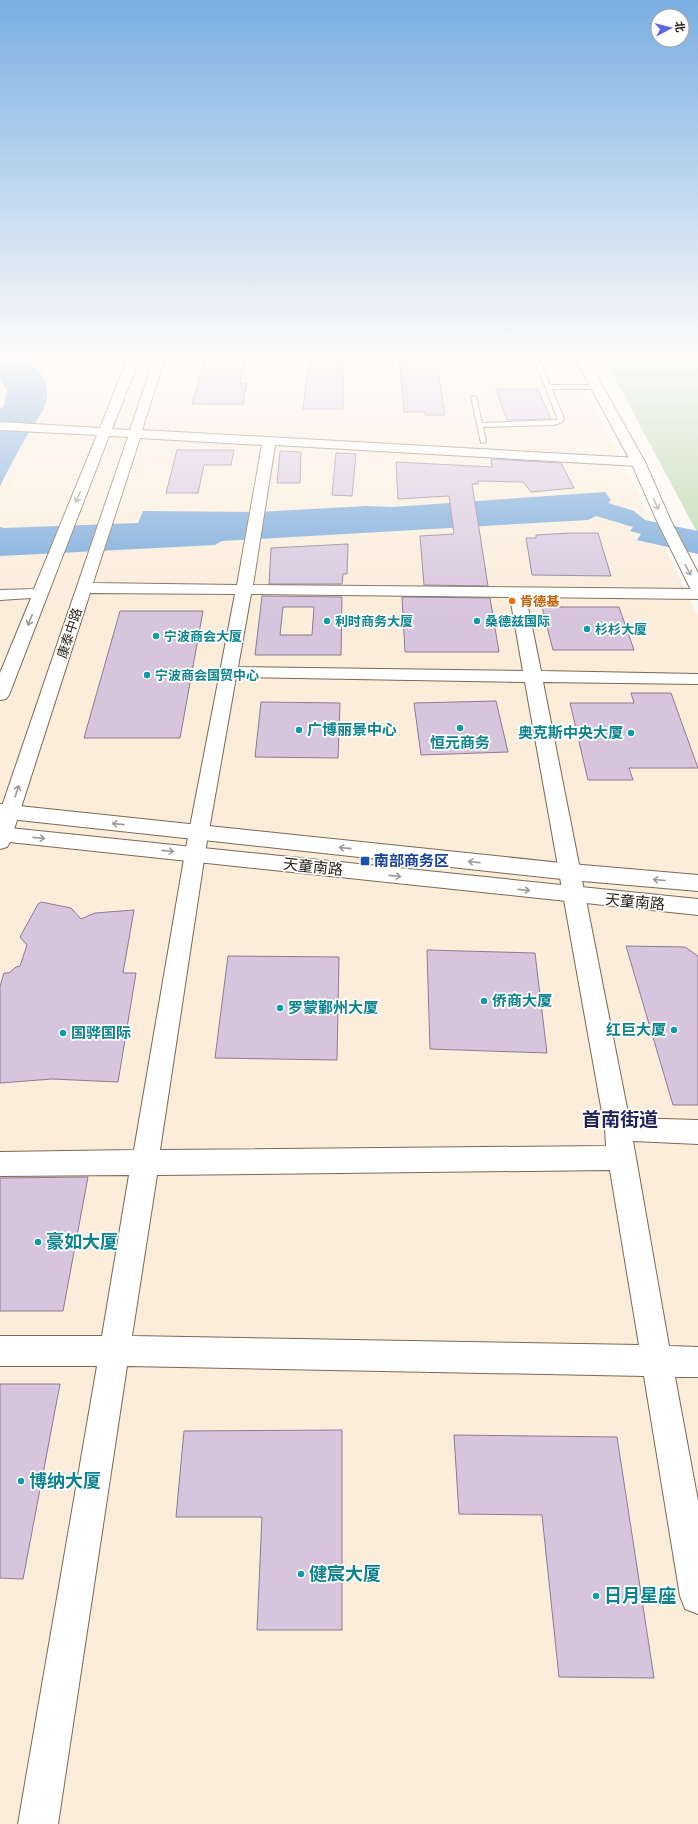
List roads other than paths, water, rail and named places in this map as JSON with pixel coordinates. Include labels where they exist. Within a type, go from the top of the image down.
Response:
[{"type":"street","points":[[0,695],[69,517],[100,443]]},
{"type":"street","name":"康泰中路","points":[[1,837],[5,812],[132,443]]},
{"type":"street","points":[[38,1824],[197,843],[253,541],[269,443]]},
{"type":"street","points":[[301,443],[637,455]]},
{"type":"street","points":[[496,443],[637,455]]},
{"type":"street","points":[[630,443],[637,455]]},
{"type":"street","points":[[631,443],[670,521],[696,559]]},
{"type":"street","points":[[670,521],[678,551],[698,588]]},
{"type":"street","points":[[83,588],[698,594]]},
{"type":"street","points":[[517,592],[618,1129],[621,1158],[698,1596]]},
{"type":"street","points":[[0,595],[40,593]]},
{"type":"street","points":[[228,672],[698,679]]},
{"type":"street","name":"天童南路","points":[[5,812],[197,843],[573,884],[698,908]]},
{"type":"street","name":"天童南路","points":[[1,837],[197,843]]},
{"type":"street","name":"天童南路","points":[[573,884],[698,883]]},
{"type":"street","points":[[618,1129],[698,1132]]},
{"type":"street","points":[[0,1164],[621,1158]]},
{"type":"street","points":[[0,1351],[115,1351],[656,1360],[698,1362]]},
{"type":"water","points":[[0,443],[23,443],[14,460],[0,486]]},
{"type":"water","points":[[605,492],[611,500],[608,503],[634,511],[645,520],[698,531],[698,554],[637,540],[641,534],[630,531],[633,527],[596,516],[588,520],[222,541],[215,545],[0,556],[0,527],[138,523],[143,511],[258,512],[366,506],[392,507]]},
{"type":"place","name":"肯德基","points":[[512,601]]},
{"type":"place","name":"利时商务大厦","points":[[327,621]]},
{"type":"place","name":"桑德兹国际","points":[[477,621]]},
{"type":"place","name":"杉杉大厦","points":[[587,629]]},
{"type":"place","name":"宁波商会大厦","points":[[156,636]]},
{"type":"place","name":"宁波商会国贸中心","points":[[147,675]]},
{"type":"place","name":"恒元商务","points":[[460,728]]},
{"type":"place","name":"广博丽景中心","points":[[299,730]]},
{"type":"place","name":"奥克斯中央大厦","points":[[631,733]]},
{"type":"place","name":"南部商务区","points":[[365,861]]},
{"type":"place","name":"侨商大厦","points":[[484,1001]]},
{"type":"place","name":"罗蒙鄞州大厦","points":[[280,1008]]},
{"type":"place","name":"红巨大厦","points":[[674,1030]]},
{"type":"place","name":"国骅国际","points":[[63,1033]]},
{"type":"place","name":"豪如大厦","points":[[38,1242]]},
{"type":"place","name":"博纳大厦","points":[[21,1481]]},
{"type":"place","name":"健宸大厦","points":[[301,1574]]},
{"type":"place","name":"日月星座","points":[[596,1596]]},
{"type":"district","name":"首南街道","points":[[620,1119]]}]
